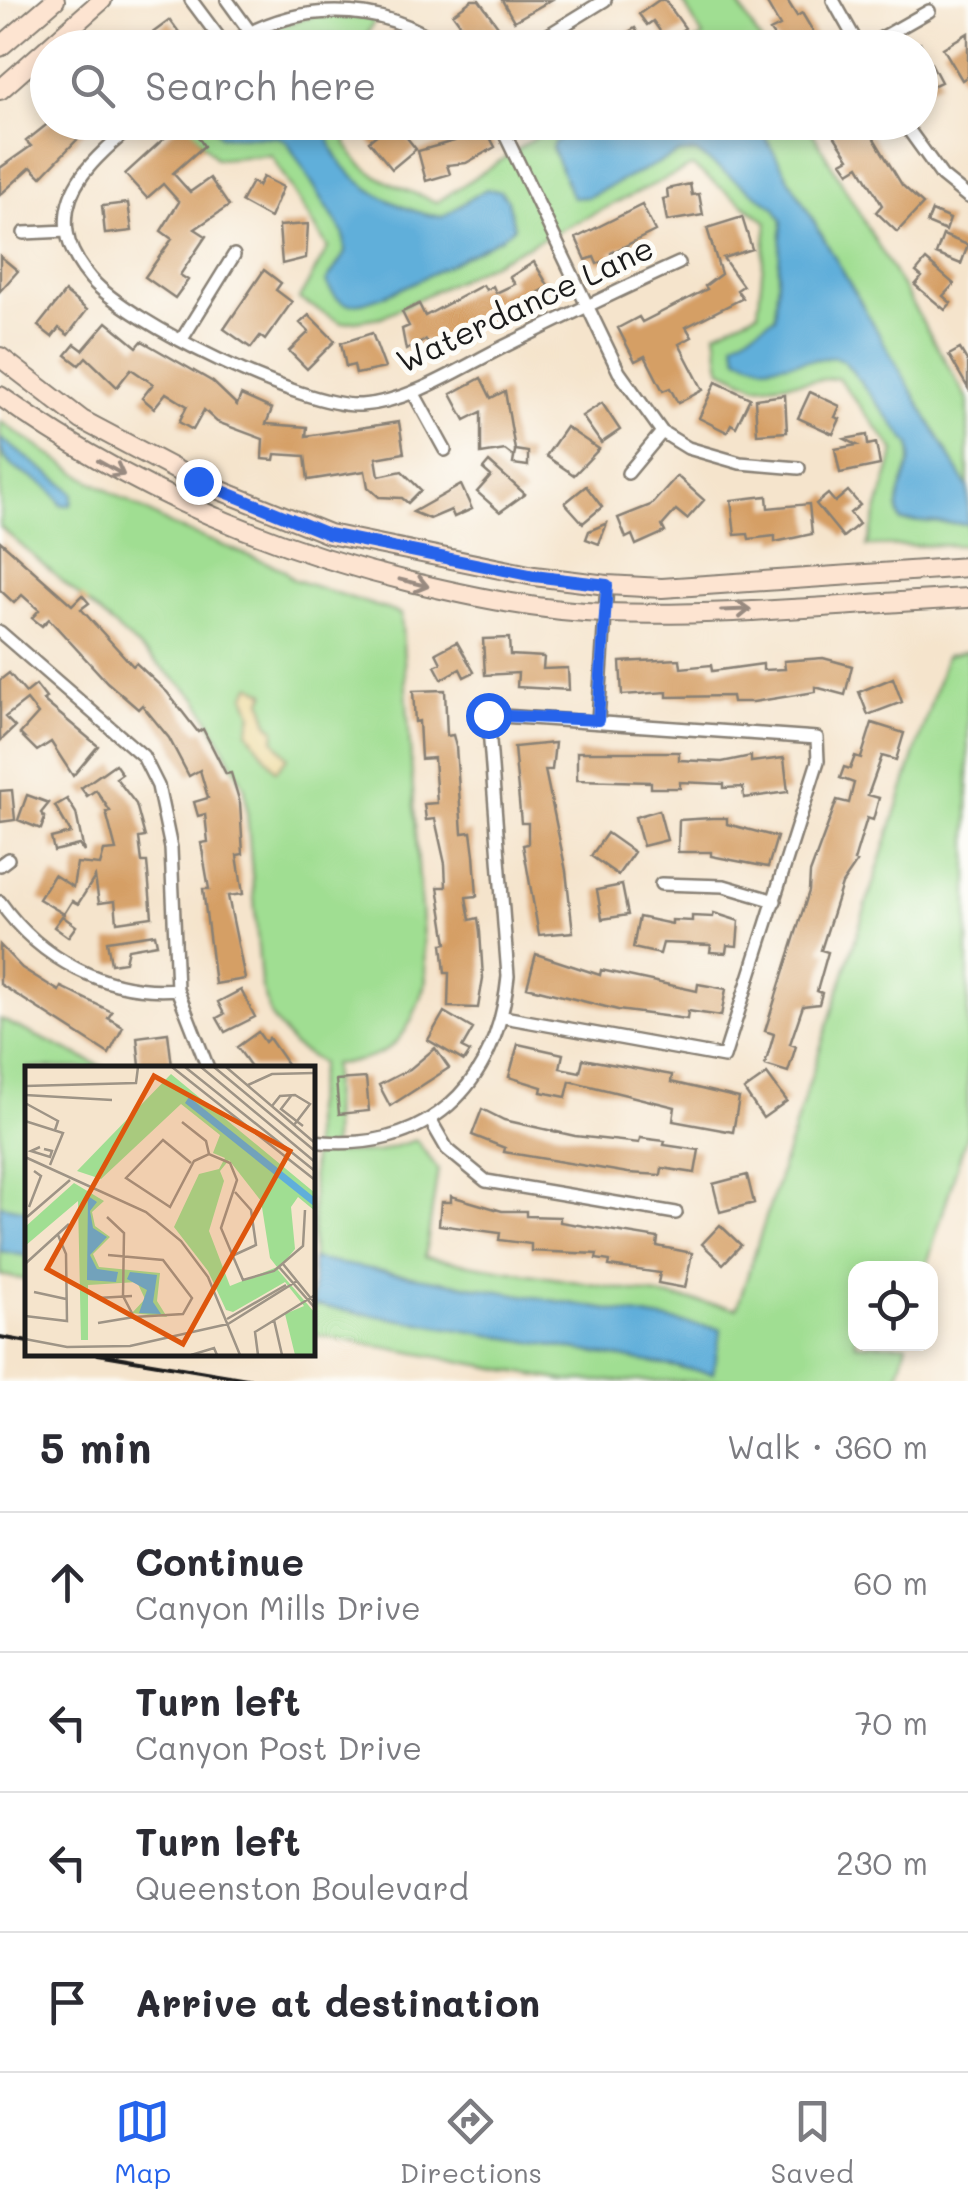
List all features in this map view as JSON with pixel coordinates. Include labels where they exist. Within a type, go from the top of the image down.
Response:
[{"type":"main road","points":[[0,48],[55,0]]},
{"type":"main road","points":[[67,30],[102,0]]},
{"type":"main road","points":[[0,88],[30,62]]},
{"type":"main road","points":[[0,357],[82,420],[198,481],[328,534],[534,576],[662,588],[968,567]]},
{"type":"main road","points":[[0,396],[68,445],[198,513],[324,561],[467,596],[604,614],[968,598]]},
{"type":"main road","points":[[68,445],[82,420]]},
{"type":"main road","points":[[324,561],[328,534]]},
{"type":"main road","points":[[854,572],[855,603]]},
{"type":"street","points":[[192,0],[214,30]]},
{"type":"street","points":[[227,0],[248,29],[309,6],[347,1],[419,30]]},
{"type":"street","points":[[556,30],[605,0]]},
{"type":"street","points":[[832,0],[851,30]]},
{"type":"street","points":[[895,30],[930,11]]},
{"type":"street","name":"Waterdance Lane","points":[[117,140],[89,166],[69,202],[67,231],[77,260],[93,282],[182,339],[269,384],[329,403],[364,405],[413,392],[679,263]]},
{"type":"street","points":[[508,140],[619,372],[662,432],[688,448],[740,462],[799,468]]},
{"type":"street","points":[[916,140],[942,176],[968,198]]},
{"type":"street","points":[[24,233],[67,231]]},
{"type":"street","points":[[182,339],[234,255]]},
{"type":"street","points":[[413,392],[445,450]]},
{"type":"street","points":[[628,473],[662,432]]},
{"type":"street","points":[[598,720],[607,585]]},
{"type":"street","points":[[0,632],[142,756],[158,786],[172,848],[177,989],[207,1066]]},
{"type":"street","points":[[315,1141],[377,1141],[432,1122],[480,1067],[504,1017],[508,976],[488,715],[817,738],[818,760],[724,1057],[504,1017]]},
{"type":"street","points":[[661,884],[724,886],[775,901]]},
{"type":"street","points":[[0,902],[32,942],[116,987],[147,992],[177,989]]},
{"type":"street","points":[[432,1122],[447,1150],[486,1181],[676,1213]]},
{"type":"green space","points":[[682,0],[736,0],[754,30],[699,30]]},
{"type":"green space","points":[[317,15],[376,18],[369,30],[272,30]]},
{"type":"green space","points":[[200,140],[345,140],[352,154],[376,175],[437,202],[532,140],[817,140],[968,400],[968,545],[867,546],[895,451],[838,378],[757,386],[721,369],[716,332],[758,312],[767,222],[692,166],[381,317],[342,323],[299,299],[328,248],[271,155],[216,159]]},
{"type":"green space","points":[[0,421],[82,476],[173,526],[283,569],[292,579],[401,614],[426,981],[413,1017],[396,1042],[372,1057],[333,1064],[332,1153],[376,1152],[416,1140],[438,1169],[425,1257],[737,1308],[946,656],[968,651],[968,1130],[928,1261],[848,1261],[848,1351],[905,1351],[897,1381],[566,1381],[315,1334],[315,1094],[321,1063],[294,1046],[271,1017],[261,984],[245,788],[198,699],[0,527]]},
{"type":"green space","points":[[0,1019],[101,1066],[25,1066],[25,1280],[0,1275]]},
{"type":"sand","points":[[251,685],[266,693],[262,700],[269,724],[275,729],[274,740],[288,757],[276,771],[248,732],[252,714],[245,695]]},
{"type":"water","points":[[283,140],[330,140],[338,159],[367,188],[424,214],[442,217],[486,189],[500,191],[508,200],[514,227],[501,238],[401,289],[361,303],[344,303],[326,282],[345,253],[344,235]]},
{"type":"water","points":[[767,140],[968,488],[968,524],[901,521],[898,502],[911,455],[910,445],[844,361],[834,357],[766,366],[738,357],[734,342],[775,317],[782,221],[775,208],[696,152],[679,153],[588,197],[573,198],[552,148],[554,142]]},
{"type":"water","points":[[0,438],[66,486],[73,494],[71,505],[61,505],[46,486],[16,469],[2,452]]},
{"type":"water","points":[[0,1205],[25,1210],[25,1256],[0,1251]]},
{"type":"water","points":[[315,1260],[721,1329],[713,1373],[315,1305]]},
{"type":"building","points":[[472,0],[479,0],[500,29],[464,30],[453,14]]},
{"type":"building","points":[[502,0],[551,0],[514,21]]},
{"type":"building","points":[[665,0],[685,28],[659,30],[653,21],[647,25],[639,14]]},
{"type":"building","points":[[765,0],[787,0],[797,16],[802,13],[812,30],[772,30],[780,26]]},
{"type":"building","points":[[170,20],[177,30],[156,30]]},
{"type":"building","points":[[968,33],[968,76],[962,80],[943,48]]},
{"type":"building","points":[[30,138],[77,140],[41,177],[31,167],[0,195],[0,168],[31,146],[26,141]]},
{"type":"building","points":[[162,140],[200,140],[204,146],[173,173],[190,192],[210,178],[229,206],[195,229],[206,236],[180,275],[188,280],[175,298],[145,277],[172,239],[161,231],[179,202],[163,184],[147,198],[125,174]]},
{"type":"building","points":[[409,140],[416,149],[392,169],[369,141]]},
{"type":"building","points":[[491,140],[495,147],[466,163],[447,165],[450,174],[426,181],[418,151],[454,141]]},
{"type":"building","points":[[837,140],[875,140],[902,185],[923,204],[897,232],[876,212],[882,205],[859,166],[849,172],[842,162],[849,158]]},
{"type":"building","points":[[263,177],[283,187],[270,218],[241,202],[252,182],[258,186]]},
{"type":"building","points":[[690,184],[692,195],[699,194],[703,215],[667,221],[663,199],[668,198],[667,189]]},
{"type":"building","points":[[128,203],[132,231],[105,234],[102,206]]},
{"type":"building","points":[[642,205],[655,231],[611,253],[612,258],[597,264],[594,257],[586,260],[576,238]]},
{"type":"building","points":[[932,211],[950,219],[946,231],[927,223]]},
{"type":"building","points":[[742,217],[752,249],[723,258],[743,286],[737,290],[743,298],[686,327],[692,337],[679,344],[703,390],[678,403],[670,388],[663,391],[645,356],[635,361],[618,328],[639,317],[642,322],[707,289],[705,286],[721,274],[707,228]]},
{"type":"building","points":[[308,224],[306,258],[282,264],[279,226]]},
{"type":"building","points":[[943,235],[968,245],[961,264],[936,254]]},
{"type":"building","points":[[0,256],[18,271],[0,291]]},
{"type":"building","points":[[926,260],[954,284],[943,296],[951,303],[945,310],[915,285],[922,277],[916,272]]},
{"type":"building","points":[[534,262],[549,287],[431,348],[426,340],[406,350],[402,329],[409,326],[402,312],[419,304],[425,316],[483,285],[486,290],[493,286],[496,293],[515,284],[510,277]]},
{"type":"building","points":[[264,270],[281,283],[276,290],[292,302],[265,340],[260,336],[251,348],[224,329]]},
{"type":"building","points":[[65,292],[87,310],[68,335],[59,328],[52,337],[38,326]]},
{"type":"building","points":[[309,315],[335,341],[307,369],[289,351],[309,332],[300,323]]},
{"type":"building","points":[[107,322],[137,347],[142,341],[213,382],[237,405],[241,395],[272,409],[266,424],[307,427],[306,436],[399,422],[404,453],[376,458],[379,476],[402,471],[421,490],[408,503],[402,498],[379,497],[368,487],[365,471],[308,480],[305,456],[275,454],[274,460],[262,459],[263,439],[217,422],[204,410],[193,430],[179,422],[187,406],[166,393],[154,408],[142,398],[153,384],[131,369],[117,387],[86,357],[79,365],[66,355],[75,344],[83,350]]},
{"type":"building","points":[[372,333],[385,368],[356,374],[354,365],[346,367],[341,343]]},
{"type":"building","points":[[960,349],[968,362],[968,388],[949,355]]},
{"type":"building","points":[[481,378],[491,398],[505,391],[515,450],[528,452],[528,466],[513,464],[515,451],[514,457],[505,450],[481,454],[481,412],[465,420],[451,394]]},
{"type":"building","points":[[716,382],[750,398],[736,427],[731,424],[727,432],[699,418]]},
{"type":"building","points":[[810,392],[840,406],[835,417],[840,419],[833,434],[798,418]]},
{"type":"building","points":[[785,395],[787,432],[757,434],[755,399]]},
{"type":"building","points":[[602,403],[620,430],[601,443],[582,416]]},
{"type":"building","points":[[566,427],[599,449],[574,475],[546,456]]},
{"type":"building","points":[[867,435],[868,445],[876,443],[880,465],[840,473],[835,449],[857,445],[845,439]]},
{"type":"building","points":[[489,462],[525,494],[500,512],[477,492],[491,476],[483,469]]},
{"type":"building","points":[[677,476],[704,500],[687,519],[676,510],[662,526],[665,532],[636,545],[632,535],[626,538],[618,518],[651,505]]},
{"type":"building","points":[[461,485],[472,509],[454,517],[451,510],[430,519],[413,512]]},
{"type":"building","points":[[586,486],[602,507],[583,523],[565,503]]},
{"type":"building","points":[[848,491],[860,505],[850,513],[859,524],[843,537],[816,504],[828,494],[835,502]]},
{"type":"building","points":[[767,496],[768,508],[809,504],[812,534],[775,542],[775,536],[749,539],[748,534],[735,535],[731,500]]},
{"type":"building","points":[[607,523],[599,544],[586,539],[589,531]]},
{"type":"building","points":[[0,541],[72,605],[82,595],[89,603],[81,609],[133,666],[136,663],[167,692],[198,732],[203,729],[226,774],[231,773],[240,803],[243,854],[237,855],[243,894],[228,896],[245,979],[215,984],[203,889],[209,889],[201,843],[208,842],[205,814],[198,816],[194,802],[208,798],[200,770],[189,776],[169,738],[142,705],[138,709],[107,682],[49,619],[42,626],[32,618],[39,610],[22,595],[14,603],[0,590]]},
{"type":"building","points":[[509,638],[510,655],[544,657],[543,669],[568,668],[569,690],[517,687],[518,673],[485,675],[483,639]]},
{"type":"building","points":[[457,642],[474,672],[464,677],[460,669],[442,679],[435,666],[441,663],[436,653]]},
{"type":"building","points":[[823,658],[852,666],[845,695],[815,687],[815,692],[753,702],[733,702],[732,696],[667,697],[667,692],[622,695],[620,662],[680,659],[681,668],[711,665],[712,671],[763,664],[763,670],[785,669],[784,661]]},
{"type":"building","points":[[9,673],[26,693],[36,685],[46,698],[43,700],[98,746],[73,776],[51,742],[37,751],[20,734],[38,714],[27,700],[5,717],[15,727],[0,741],[0,680]]},
{"type":"building","points":[[893,678],[902,702],[868,715],[859,692]]},
{"type":"building","points":[[445,690],[447,736],[453,735],[456,747],[462,833],[471,832],[474,855],[477,896],[466,897],[470,920],[478,918],[480,932],[483,978],[478,1008],[448,1007],[449,973],[445,973],[442,944],[447,943],[438,887],[446,887],[445,864],[435,819],[426,820],[424,804],[437,803],[434,758],[421,759],[419,721],[415,722],[413,691]]},
{"type":"building","points":[[872,723],[904,733],[896,760],[882,756],[868,795],[879,798],[873,820],[867,818],[854,861],[857,862],[842,884],[821,950],[828,952],[817,991],[822,993],[819,1004],[803,1006],[790,1044],[796,1046],[788,1072],[765,1065],[774,1034],[765,1031],[809,891],[810,873],[837,800],[849,803],[854,783],[840,778],[844,767],[850,769],[855,756],[861,758]]},
{"type":"building","points":[[555,743],[552,770],[545,770],[566,871],[573,932],[539,935],[523,845],[528,844],[528,823],[521,823],[514,747]]},
{"type":"building","points":[[577,752],[679,752],[679,760],[722,762],[751,756],[751,762],[784,758],[788,792],[744,798],[743,787],[724,788],[724,784],[680,782],[680,788],[651,788],[651,782],[577,780]]},
{"type":"building","points":[[115,764],[122,774],[116,778],[136,804],[145,837],[139,838],[142,862],[147,862],[152,917],[117,922],[115,901],[99,903],[95,877],[78,904],[72,901],[64,914],[39,899],[54,875],[73,887],[77,863],[100,865],[104,851],[116,850],[106,812],[110,811],[96,790],[87,796],[81,788]]},
{"type":"building","points":[[12,790],[15,820],[0,822],[0,791]]},
{"type":"building","points":[[27,795],[49,803],[41,813],[45,818],[41,829],[18,820]]},
{"type":"building","points":[[67,799],[76,813],[84,852],[79,845],[54,851],[51,838],[71,833],[55,806]]},
{"type":"building","points":[[659,810],[667,840],[643,846],[635,817]]},
{"type":"building","points":[[727,818],[727,824],[777,837],[768,867],[711,856],[711,852],[678,852],[679,820]]},
{"type":"building","points":[[607,833],[634,852],[618,875],[591,856]]},
{"type":"building","points":[[622,885],[628,915],[602,919],[597,890]]},
{"type":"building","points":[[714,913],[739,921],[737,946],[727,945],[726,953],[710,952],[711,945],[663,943],[660,954],[633,948],[639,917],[672,924],[672,920],[692,921],[692,916],[713,917]]},
{"type":"building","points":[[62,916],[76,926],[68,937],[54,927]]},
{"type":"building","points":[[155,934],[157,944],[128,949],[125,962],[111,964],[107,941]]},
{"type":"building","points":[[0,945],[22,968],[59,991],[61,987],[112,1012],[108,1018],[123,1027],[109,1054],[0,984]]},
{"type":"building","points":[[536,954],[600,975],[601,970],[697,991],[698,984],[726,989],[721,1016],[688,1011],[687,1019],[618,1010],[527,987]]},
{"type":"building","points":[[241,990],[255,1017],[225,1032],[217,1018],[224,1014],[218,1002]]},
{"type":"building","points":[[444,1012],[473,1029],[462,1048],[470,1052],[464,1061],[428,1040]]},
{"type":"building","points":[[258,1032],[265,1042],[269,1038],[289,1066],[251,1066],[237,1047]]},
{"type":"building","points":[[168,1033],[172,1066],[140,1066],[137,1037]]},
{"type":"building","points":[[518,1044],[563,1054],[560,1068],[580,1072],[583,1059],[672,1075],[671,1082],[739,1098],[733,1132],[673,1121],[675,1107],[570,1081],[566,1097],[541,1092],[542,1087],[509,1077]]},
{"type":"building","points":[[435,1048],[449,1068],[390,1106],[379,1085],[410,1069]]},
{"type":"building","points":[[767,1074],[787,1101],[763,1118],[744,1090]]},
{"type":"building","points":[[366,1078],[369,1111],[339,1114],[336,1080]]},
{"type":"building","points":[[482,1109],[504,1120],[575,1136],[639,1143],[640,1138],[699,1150],[695,1173],[662,1168],[661,1175],[628,1173],[504,1152],[505,1148],[472,1135]]},
{"type":"building","points":[[747,1175],[754,1203],[720,1212],[713,1184]]},
{"type":"building","points":[[451,1196],[502,1211],[526,1211],[526,1216],[560,1217],[560,1222],[658,1238],[657,1246],[692,1253],[685,1288],[658,1283],[660,1273],[609,1266],[610,1261],[596,1259],[597,1254],[531,1251],[531,1244],[499,1240],[500,1233],[439,1225],[441,1202],[451,1202]]},
{"type":"building","points":[[720,1225],[741,1245],[723,1264],[702,1244]]},
{"type":"railway","points":[[0,1337],[25,1341]]},
{"type":"railway","points":[[110,1356],[259,1381]]},
{"type":"route","points":[[198,481],[328,534],[534,576],[607,585],[598,720],[488,715]]}]
